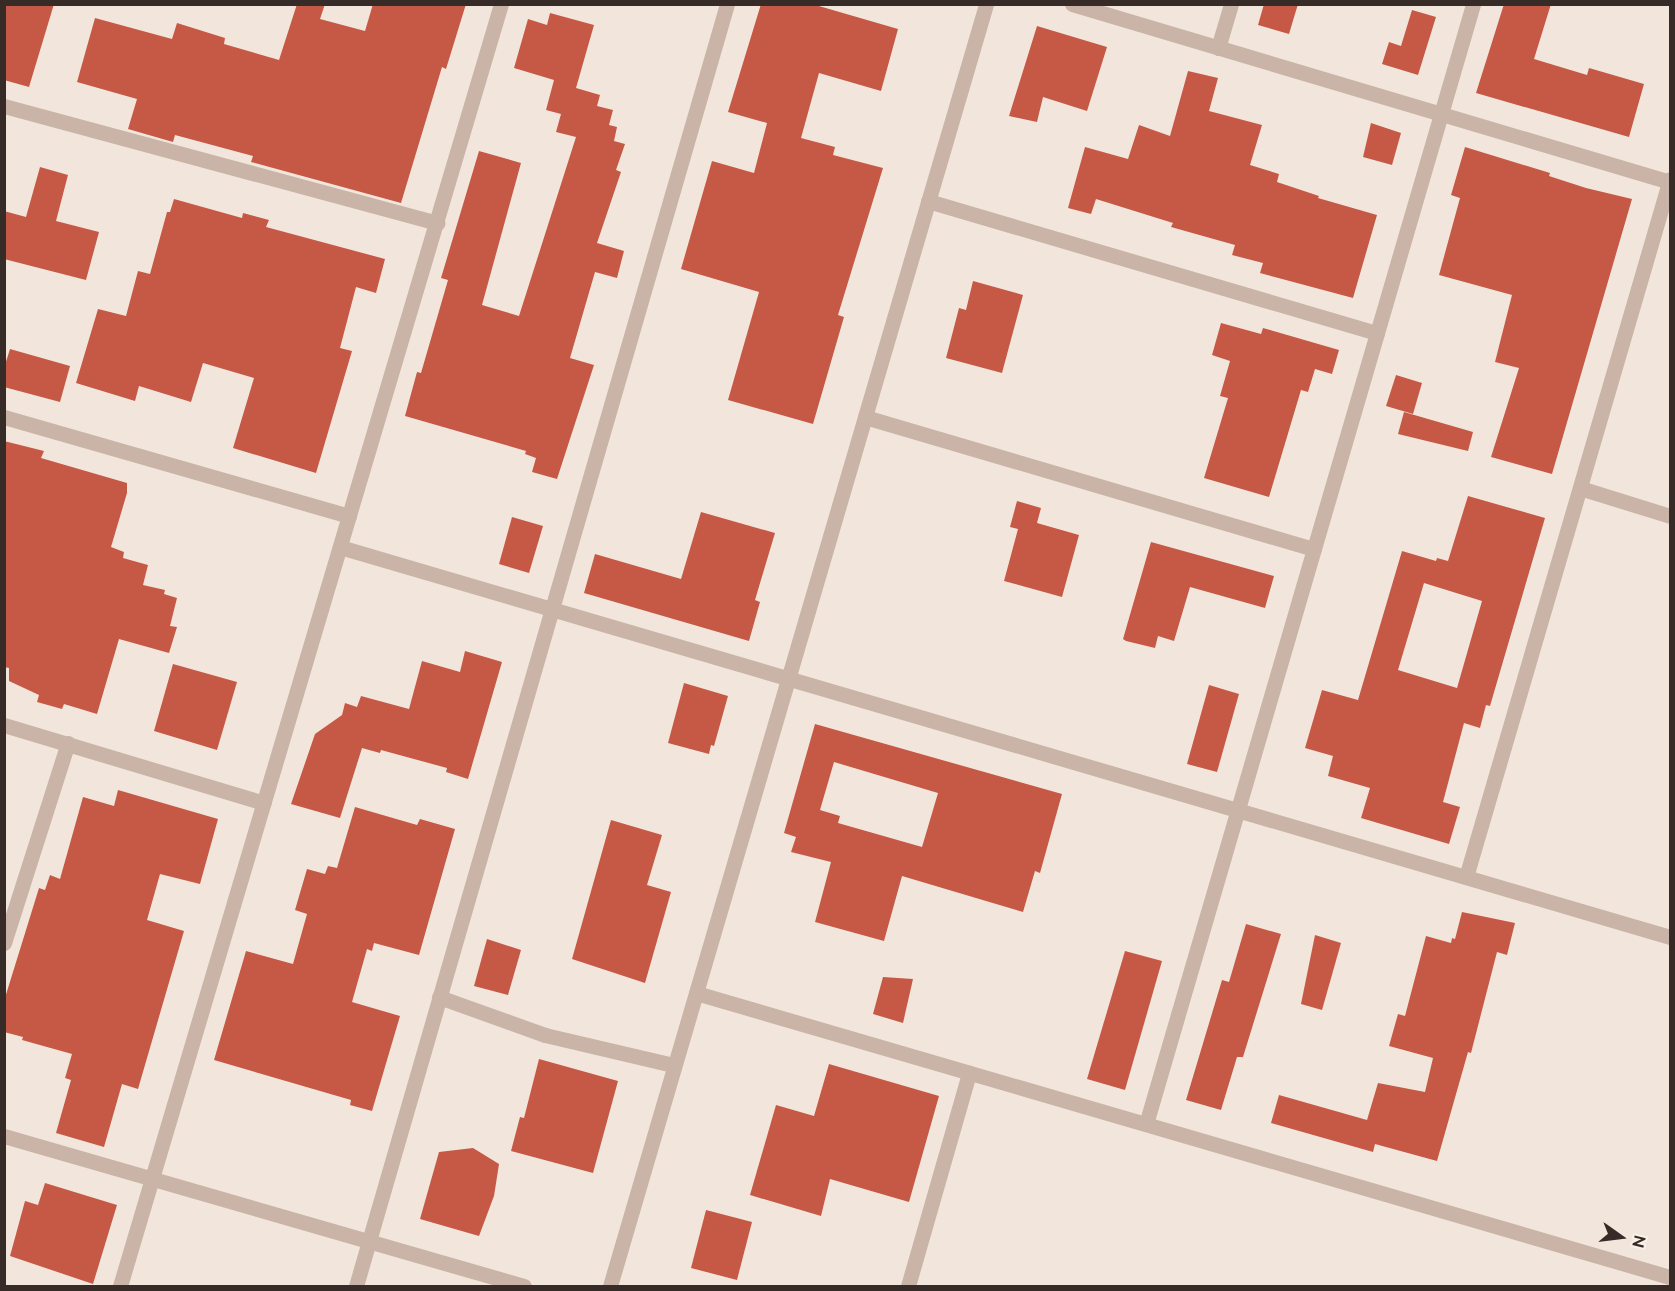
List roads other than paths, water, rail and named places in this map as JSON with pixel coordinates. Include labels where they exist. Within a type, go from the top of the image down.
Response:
[{"type":"street","points":[[120,1287],[501,4]]},
{"type":"street","points":[[356,1287],[727,4]]},
{"type":"street","points":[[610,1287],[673,1065],[986,4]]},
{"type":"street","points":[[1072,4],[1670,181],[1466,877]]},
{"type":"street","points":[[1218,48],[1231,4]]},
{"type":"street","points":[[1146,1124],[1473,4]]},
{"type":"street","points":[[4,106],[437,223]]},
{"type":"street","points":[[928,201],[1377,333]]},
{"type":"street","points":[[4,417],[349,516]]},
{"type":"street","points":[[865,417],[1314,549]]},
{"type":"street","points":[[1580,488],[1671,516]]},
{"type":"street","points":[[340,547],[1671,937]]},
{"type":"street","points":[[4,724],[264,802]]},
{"type":"street","points":[[4,943],[68,743]]},
{"type":"street","points":[[696,993],[1671,1277]]},
{"type":"street","points":[[440,997],[545,1035],[673,1065]]},
{"type":"street","points":[[908,1287],[969,1073]]},
{"type":"street","points":[[4,1136],[524,1287]]}]
